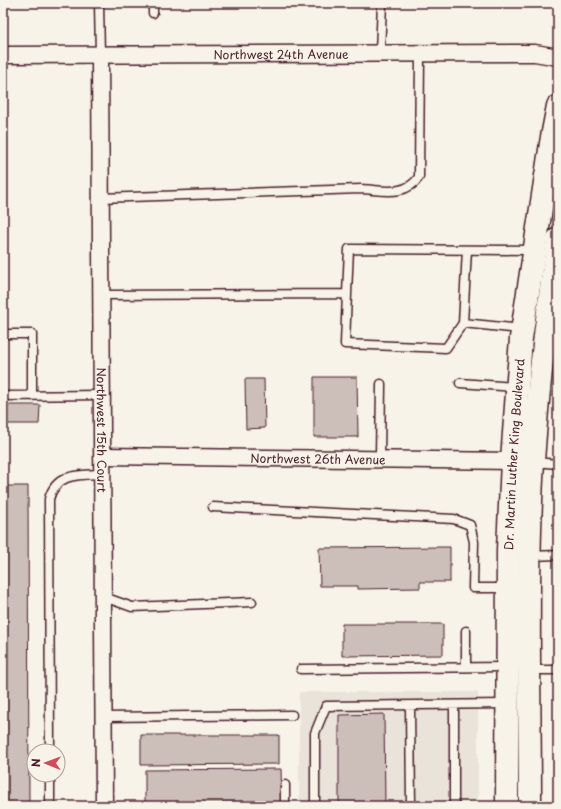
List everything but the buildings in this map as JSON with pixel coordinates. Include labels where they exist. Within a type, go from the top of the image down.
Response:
[{"type":"main road","name":"Dr. Martin Luther King Boulevard","points":[[506,806],[508,588],[512,460],[517,387],[522,329],[558,106]]},
{"type":"main road","name":"Dr. Martin Luther King Boulevard","points":[[530,806],[530,556],[533,462],[543,341],[554,288],[558,239]]},
{"type":"street","name":"Northwest 24th Avenue","points":[[3,55],[535,53],[558,58]]},
{"type":"street","name":"Northwest 15th Court","points":[[100,55],[104,806]]},
{"type":"street","name":"Northwest 26th Avenue","points":[[103,456],[380,458],[512,460],[533,462]]},
{"type":"lane","points":[[99,3],[100,55]]},
{"type":"lane","points":[[153,3],[153,13]]},
{"type":"lane","points":[[380,54],[382,3]]},
{"type":"lane","points":[[100,198],[361,189],[404,190],[414,183],[419,177],[420,53]]},
{"type":"lane","points":[[467,250],[463,323],[446,348],[345,344],[349,249],[534,250]]},
{"type":"lane","points":[[102,296],[347,294]]},
{"type":"lane","points":[[463,323],[522,329]]},
{"type":"lane","points":[[3,334],[32,334],[32,396]]},
{"type":"lane","points":[[460,383],[517,387]]},
{"type":"lane","points":[[380,458],[381,384]]},
{"type":"lane","points":[[3,396],[102,395]]},
{"type":"lane","points":[[533,462],[558,464]]},
{"type":"lane","points":[[50,743],[49,499],[54,488],[62,479],[80,475],[103,474]]},
{"type":"lane","points":[[213,507],[454,519],[470,525],[474,542],[473,588],[508,588]]},
{"type":"lane","points":[[530,556],[558,556]]},
{"type":"lane","points":[[104,597],[132,607],[252,602]]},
{"type":"lane","points":[[466,631],[466,667]]},
{"type":"lane","points":[[301,669],[507,667]]},
{"type":"lane","points":[[530,670],[558,670]]},
{"type":"lane","points":[[315,806],[314,733],[326,706],[454,706],[507,704]]},
{"type":"lane","points":[[410,706],[411,806]]},
{"type":"lane","points":[[454,706],[454,806]]},
{"type":"lane","points":[[104,717],[292,715]]},
{"type":"lane","points":[[50,783],[50,806]]},
{"type":"lane","points":[[285,785],[285,806]]},
{"type":"shaded area","points":[[299,692],[478,692],[478,806],[299,806]]}]
